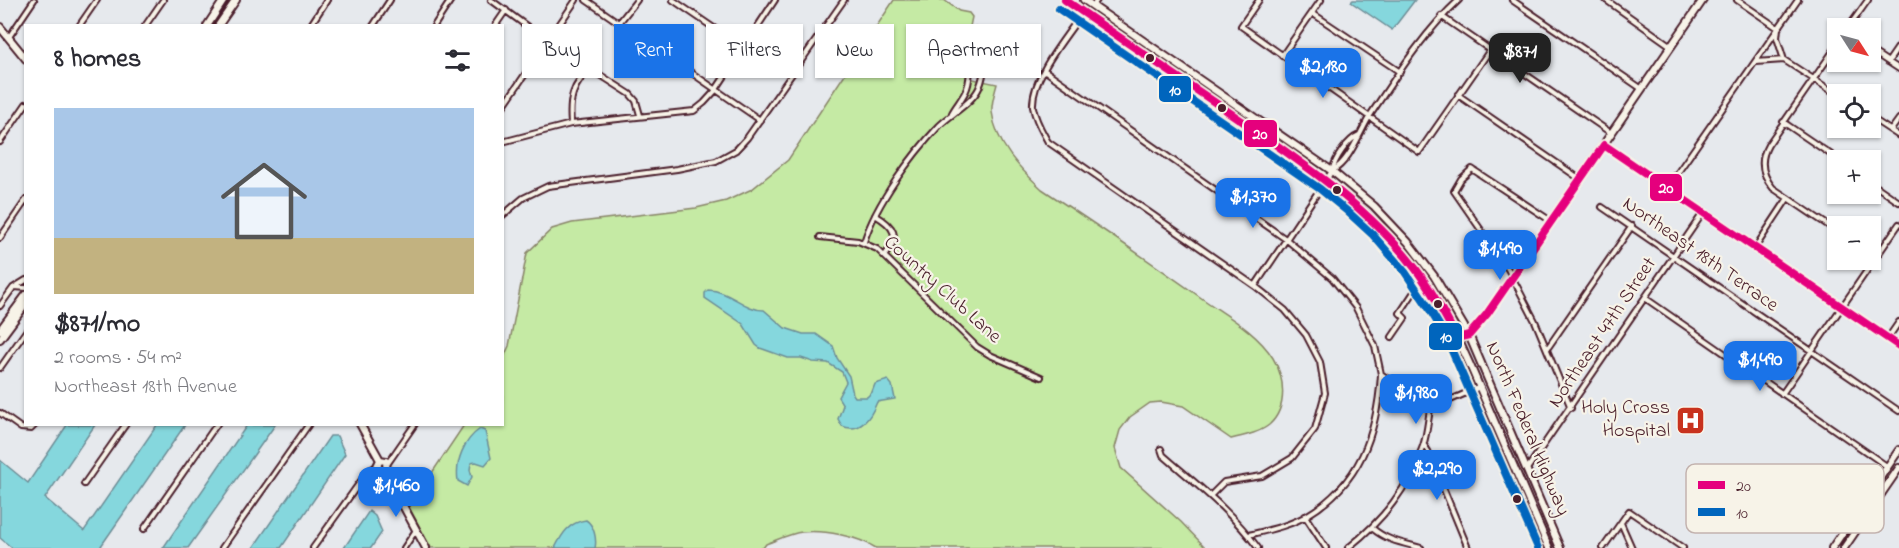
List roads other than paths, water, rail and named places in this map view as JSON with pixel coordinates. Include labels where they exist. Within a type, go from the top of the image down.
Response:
[{"type":"main road","points":[[211,24],[224,0]]},
{"type":"main road","points":[[220,24],[236,0]]},
{"type":"main road","name":"North Federal Highway","points":[[1065,0],[1326,180],[1368,215],[1400,249],[1425,282],[1457,338],[1549,548]]},
{"type":"main road","points":[[1457,338],[1469,335],[1487,314],[1702,0]]},
{"type":"main road","name":"North Federal Highway","points":[[1091,2],[1102,12],[1332,171],[1374,206],[1407,242],[1440,285],[1469,335],[1560,548]]},
{"type":"main road","points":[[217,11],[216,21],[218,24]]},
{"type":"main road","points":[[1083,12],[1102,12]]},
{"type":"main road","points":[[0,27],[24,56]]},
{"type":"main road","points":[[1142,53],[1162,53]]},
{"type":"main road","points":[[1252,129],[1260,129],[1266,125]]},
{"type":"main road","points":[[1604,145],[1899,346]]},
{"type":"main road","points":[[0,330],[24,298]]},
{"type":"main road","points":[[0,339],[24,307]]},
{"type":"main road","points":[[1480,387],[1495,395]]},
{"type":"main road","points":[[361,426],[426,548]]},
{"type":"main road","points":[[1884,473],[1899,450]]},
{"type":"main road","points":[[1884,490],[1899,468]]},
{"type":"main road","points":[[1832,548],[1842,533]]},
{"type":"main road","points":[[1844,548],[1854,533]]},
{"type":"street","points":[[9,37],[34,0]]},
{"type":"street","points":[[80,24],[97,0]]},
{"type":"street","points":[[146,24],[163,0]]},
{"type":"street","points":[[310,24],[327,0]]},
{"type":"street","points":[[374,24],[390,0]]},
{"type":"street","points":[[435,24],[451,0]]},
{"type":"street","points":[[490,0],[525,24]]},
{"type":"street","points":[[559,24],[576,0]]},
{"type":"street","points":[[586,0],[760,120]]},
{"type":"street","points":[[619,23],[637,0]]},
{"type":"street","points":[[673,0],[708,24]]},
{"type":"street","points":[[765,0],[772,5]]},
{"type":"street","points":[[759,24],[776,0]]},
{"type":"street","points":[[504,214],[523,198],[548,186],[677,169],[716,161],[736,150],[760,120],[844,0]]},
{"type":"street","points":[[1259,0],[1242,26],[1419,152],[1490,50]]},
{"type":"street","points":[[1282,56],[1321,0]]},
{"type":"street","points":[[1255,286],[1332,171],[1338,168],[1400,72],[1441,16],[1459,0]]},
{"type":"street","points":[[1512,0],[1642,89]]},
{"type":"street","points":[[1606,0],[1671,46]]},
{"type":"street","points":[[1737,0],[1778,28]]},
{"type":"street","points":[[1667,188],[1798,0]]},
{"type":"street","points":[[1855,18],[1868,0]]},
{"type":"street","points":[[496,24],[506,10]]},
{"type":"street","points":[[1083,12],[1044,70],[1037,86],[1033,106],[1038,124],[1048,142],[1255,286],[1285,310],[1306,335],[1320,362],[1325,393],[1315,429],[1292,458],[1262,476],[1224,482],[1210,496]]},
{"type":"street","points":[[1312,13],[1400,72]]},
{"type":"street","points":[[1441,16],[1612,134]]},
{"type":"street","points":[[1778,28],[1777,38],[1784,60]]},
{"type":"street","points":[[1888,62],[1899,46]]},
{"type":"street","points":[[1881,57],[1899,69]]},
{"type":"street","points":[[1827,59],[1765,151],[1762,168],[1765,178],[1773,188],[1827,225]]},
{"type":"street","points":[[1755,62],[1784,60],[1827,88]]},
{"type":"street","points":[[571,124],[569,103],[580,77],[591,69],[630,94],[636,101],[640,115]]},
{"type":"street","points":[[1044,70],[1287,240],[1332,278],[1356,308],[1375,346],[1381,374],[1379,401],[1368,448],[1343,485],[1305,516],[1249,535]]},
{"type":"street","points":[[504,105],[522,78]]},
{"type":"street","points":[[504,141],[571,124],[694,111],[704,103],[723,78]]},
{"type":"street","points":[[952,114],[967,90],[970,78]]},
{"type":"street","points":[[864,242],[875,215],[915,153],[952,114],[969,102],[978,90],[982,78]]},
{"type":"street","points":[[1458,95],[1580,179]]},
{"type":"street","points":[[0,142],[24,107]]},
{"type":"street","points":[[1891,130],[1899,119]]},
{"type":"street","points":[[1783,122],[1827,152]]},
{"type":"street","points":[[1881,124],[1899,136]]},
{"type":"street","points":[[1551,221],[1472,169],[1461,179],[1454,191],[1508,269],[1511,279],[1525,300],[1571,408]]},
{"type":"street","points":[[1881,190],[1899,202]]},
{"type":"street","points":[[1755,248],[1788,198]]},
{"type":"street","points":[[0,238],[24,203]]},
{"type":"street","name":"Northeast 18th Terrace","points":[[1602,207],[1899,411]]},
{"type":"street","name":"Northeast 47th Street","points":[[1527,470],[1703,213]]},
{"type":"street","points":[[875,215],[888,223],[894,232],[894,242],[885,255]]},
{"type":"street","points":[[1881,251],[1899,224]]},
{"type":"street","points":[[1547,349],[1632,226]]},
{"type":"street","name":"Country Club Lane","points":[[820,237],[864,242],[885,255],[977,346],[990,355],[1041,377]]},
{"type":"street","points":[[1400,249],[1407,242]]},
{"type":"street","points":[[1782,394],[1868,270]]},
{"type":"street","points":[[0,306],[14,287],[24,281]]},
{"type":"street","points":[[1392,337],[1405,318],[1400,313],[1416,289],[1425,282]]},
{"type":"street","points":[[14,287],[24,288]]},
{"type":"street","points":[[1645,298],[1884,464]]},
{"type":"street","points":[[1888,338],[1899,322]]},
{"type":"street","points":[[0,368],[24,334]]},
{"type":"street","points":[[1381,374],[1430,409]]},
{"type":"street","points":[[1430,409],[1480,387]]},
{"type":"street","points":[[1348,548],[1372,528],[1394,502],[1411,473],[1423,445],[1430,409]]},
{"type":"street","points":[[0,413],[21,428],[31,429],[34,426]]},
{"type":"street","points":[[84,484],[125,426]]},
{"type":"street","points":[[144,529],[216,426]]},
{"type":"street","points":[[222,548],[308,426]]},
{"type":"street","points":[[313,548],[368,471],[382,464],[395,453],[414,426]]},
{"type":"street","points":[[1423,445],[1428,451],[1468,548]]},
{"type":"street","points":[[1161,449],[1163,455],[1210,496],[1249,535],[1258,548]]},
{"type":"street","points":[[1884,464],[1888,467]]},
{"type":"street","points":[[1603,548],[1629,511],[1683,548]]},
{"type":"street","points":[[1305,516],[1326,548]]},
{"type":"street","points":[[1621,523],[1632,548]]},
{"type":"street","points":[[1372,528],[1390,540],[1421,548]]},
{"type":"street","points":[[404,548],[416,530]]},
{"type":"water","points":[[1353,0],[1415,0],[1392,30],[1351,2]]},
{"type":"water","points":[[708,290],[723,293],[750,307],[764,310],[785,328],[803,334],[816,334],[833,346],[837,358],[849,376],[855,397],[867,397],[875,384],[888,380],[892,385],[895,399],[877,402],[872,413],[859,426],[848,428],[842,426],[838,419],[843,405],[838,397],[846,382],[842,372],[828,363],[788,358],[760,348],[743,324],[705,298]]},
{"type":"water","points":[[66,426],[94,426],[45,498],[84,531],[156,426],[184,426],[101,546],[103,548],[12,548],[0,538],[0,460],[28,483]]},
{"type":"water","points":[[246,426],[274,426],[188,548],[163,548]]},
{"type":"water","points":[[480,429],[485,431],[491,458],[485,465],[471,463],[472,477],[467,486],[458,481],[459,459],[469,439]]},
{"type":"water","points":[[330,436],[337,436],[345,454],[281,548],[253,548]]},
{"type":"water","points":[[369,511],[375,516],[382,532],[371,548],[344,548]]},
{"type":"water","points":[[586,520],[594,533],[595,548],[555,548],[571,526]]},
{"type":"place","name":"Holy Cross Hospital","points":[[1691,420]]}]
